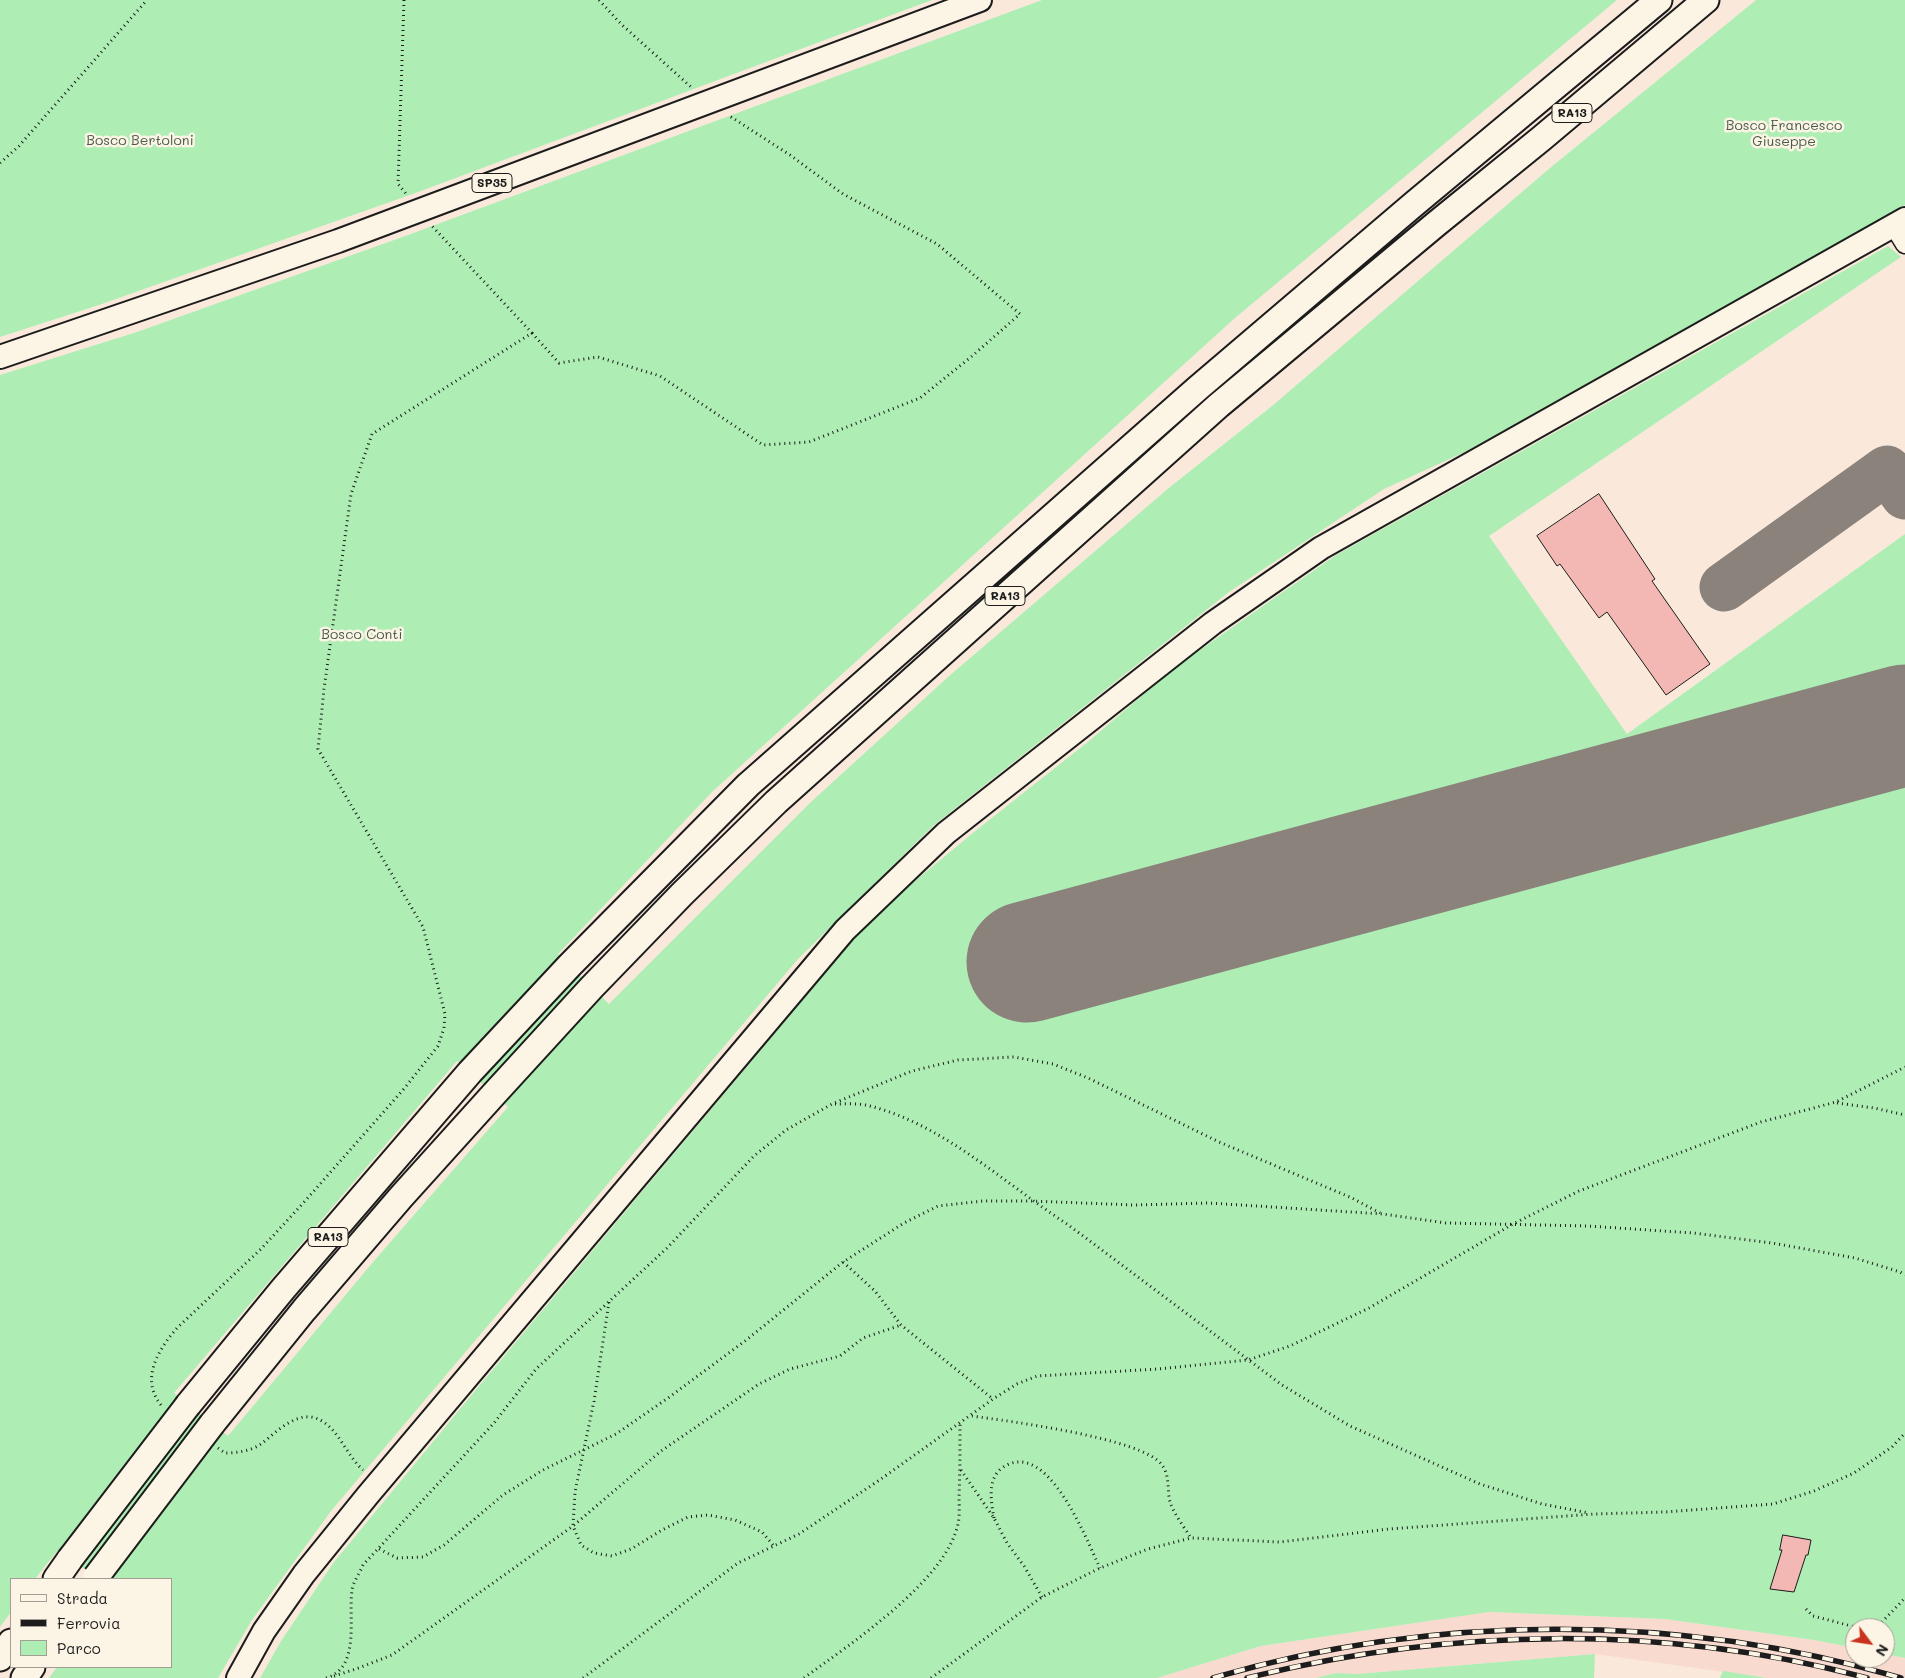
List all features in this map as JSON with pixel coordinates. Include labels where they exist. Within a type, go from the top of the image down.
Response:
[{"type":"highway","name":"RA13","points":[[57,1578],[176,1407],[283,1289],[470,1072],[570,966],[748,785],[1198,388],[1414,204],[1659,0]]},
{"type":"highway","name":"RA13","points":[[95,1578],[212,1424],[304,1310],[401,1197],[494,1094],[592,987],[682,894],[776,802],[1219,405],[1706,0]]},
{"type":"highway","points":[[1542,138],[1725,0]]},
{"type":"highway","points":[[0,1658],[10,1643]]},
{"type":"main road","name":"SP35","points":[[0,357],[338,242],[980,0]]},
{"type":"main road","points":[[238,1678],[264,1632],[304,1574],[379,1482],[845,930],[946,833],[1213,623],[1321,548],[1901,230]]},
{"type":"path","points":[[0,163],[19,146],[147,0]]},
{"type":"path","points":[[404,0],[398,184],[436,230],[559,363],[598,357],[660,376],[763,445],[809,442],[920,398],[1020,314],[937,244],[843,194],[790,156],[708,102],[621,24],[599,0]]},
{"type":"path","points":[[176,1407],[157,1400],[152,1388],[151,1377],[158,1354],[165,1342],[176,1328],[260,1248],[306,1200],[403,1090],[438,1046],[444,1028],[445,1014],[423,928],[318,749],[324,689],[351,494],[372,434],[532,333]]},
{"type":"path","points":[[333,1676],[345,1663],[351,1642],[352,1589],[363,1565],[494,1423],[536,1369],[667,1248],[754,1156],[786,1130],[832,1104],[912,1072],[958,1060],[1014,1057],[1054,1064],[1088,1078],[1219,1142],[1352,1198],[1383,1214]]},
{"type":"path","points":[[584,1678],[738,1563],[799,1534],[1017,1384],[1036,1376],[1158,1369],[1248,1360],[1290,1346],[1369,1308],[1513,1224],[1579,1192],[1761,1122],[1836,1102],[1905,1067]]},
{"type":"path","points":[[1836,1102],[1874,1108],[1905,1116]]},
{"type":"path","points":[[832,1104],[868,1105],[902,1116],[940,1136],[1067,1224],[1282,1385],[1350,1426],[1480,1484],[1542,1504],[1594,1514]]},
{"type":"path","points":[[379,1549],[397,1558],[423,1557],[444,1545],[503,1495],[543,1470],[616,1434],[745,1341],[843,1262],[904,1223],[938,1206],[983,1201],[1134,1205],[1209,1203],[1383,1214],[1446,1223],[1588,1226],[1664,1231],[1746,1240],[1855,1258],[1905,1275]]},
{"type":"path","points":[[843,1262],[875,1291],[901,1325],[993,1399]]},
{"type":"path","points":[[609,1302],[575,1492],[573,1526],[581,1545],[594,1553],[612,1556],[631,1549],[688,1517],[708,1515],[735,1520],[762,1532],[774,1546]]},
{"type":"path","points":[[326,1678],[392,1655],[573,1526],[661,1451],[759,1384],[790,1369],[840,1356],[863,1338],[901,1325]]},
{"type":"path","points":[[971,1416],[1053,1428],[1098,1438],[1146,1453],[1162,1465],[1169,1485],[1170,1502],[1191,1538]]},
{"type":"path","points":[[221,1450],[225,1453],[247,1451],[261,1444],[282,1426],[301,1418],[311,1417],[321,1420],[331,1428],[358,1465],[379,1482]]},
{"type":"path","points":[[804,1678],[860,1636],[922,1584],[944,1557],[958,1524],[960,1424]]},
{"type":"path","points":[[931,1678],[1042,1597],[1100,1568],[1148,1549],[1191,1538],[1280,1542],[1389,1529],[1594,1514],[1665,1512],[1773,1504],[1814,1491],[1854,1473],[1892,1447],[1905,1434]]},
{"type":"path","points":[[994,1518],[990,1500],[997,1472],[1008,1464],[1024,1463],[1042,1469],[1059,1489],[1100,1568]]},
{"type":"path","points":[[960,1470],[994,1518],[1006,1543],[1024,1566],[1042,1597]]},
{"type":"path","points":[[1885,1618],[1905,1598]]},
{"type":"path","points":[[1806,1609],[1813,1616],[1845,1624]]},
{"type":"shaded area","points":[[1489,1612],[1665,1619],[1845,1646],[1845,1668],[1895,1668],[1895,1656],[1905,1658],[1905,1678],[1767,1678],[1595,1654],[1357,1674],[1336,1673],[1316,1678],[1157,1678],[1261,1646]]},
{"type":"green space","name":"Bosco Bertoloni","points":[[0,0],[932,0],[421,191],[99,305],[0,337]]},
{"type":"green space","name":"Bosco Conti","points":[[1042,0],[1617,0],[1235,318],[712,792],[558,954],[609,1004],[812,801],[948,677],[1170,487],[1272,406],[1550,168],[1756,0],[1905,0],[1905,205],[1467,451],[1384,489],[1229,592],[933,826],[798,959],[331,1511],[252,1620],[218,1678],[49,1678],[56,1668],[172,1668],[172,1578],[98,1578],[58,1550],[36,1578],[10,1578],[10,1613],[0,1627],[0,375],[137,332],[408,235]],"holes":[[[457,1061],[508,1107],[373,1262],[228,1436],[174,1393]]]},
{"type":"green space","points":[[1888,246],[1901,257],[1489,536],[1627,734],[1905,534],[1905,1658],[1895,1656],[1895,1618],[1845,1618],[1845,1646],[1665,1619],[1489,1612],[1261,1646],[1157,1678],[260,1678],[281,1641],[334,1562],[806,996],[835,958],[898,895],[1089,741],[1174,668],[1336,555]]},
{"type":"green space","points":[[1595,1654],[1594,1678],[1316,1678],[1336,1673],[1357,1674]]},
{"type":"green space","points":[[1723,1671],[1767,1678],[1720,1678]]},
{"type":"building","points":[[1599,494],[1655,579],[1652,581],[1710,664],[1666,695],[1607,612],[1599,618],[1560,564],[1557,566],[1537,536]]},
{"type":"building","points":[[1783,1535],[1811,1540],[1808,1555],[1806,1555],[1794,1592],[1770,1589],[1782,1550],[1780,1550]]},
{"type":"taxiway","points":[[1724,587],[1887,470],[1905,495]]},
{"type":"runway","points":[[1027,962],[1905,725]]},
{"type":"railway","points":[[1213,1678],[1297,1657],[1383,1641],[1470,1632],[1557,1629],[1644,1632],[1731,1641],[1817,1657],[1901,1678]]},
{"type":"railway","points":[[1247,1678],[1323,1661],[1401,1649],[1479,1641],[1557,1639],[1635,1641],[1713,1648],[1791,1660],[1867,1678]]},
{"type":"park label","name":"Bosco Francesco Giuseppe","points":[[1784,134]]}]
